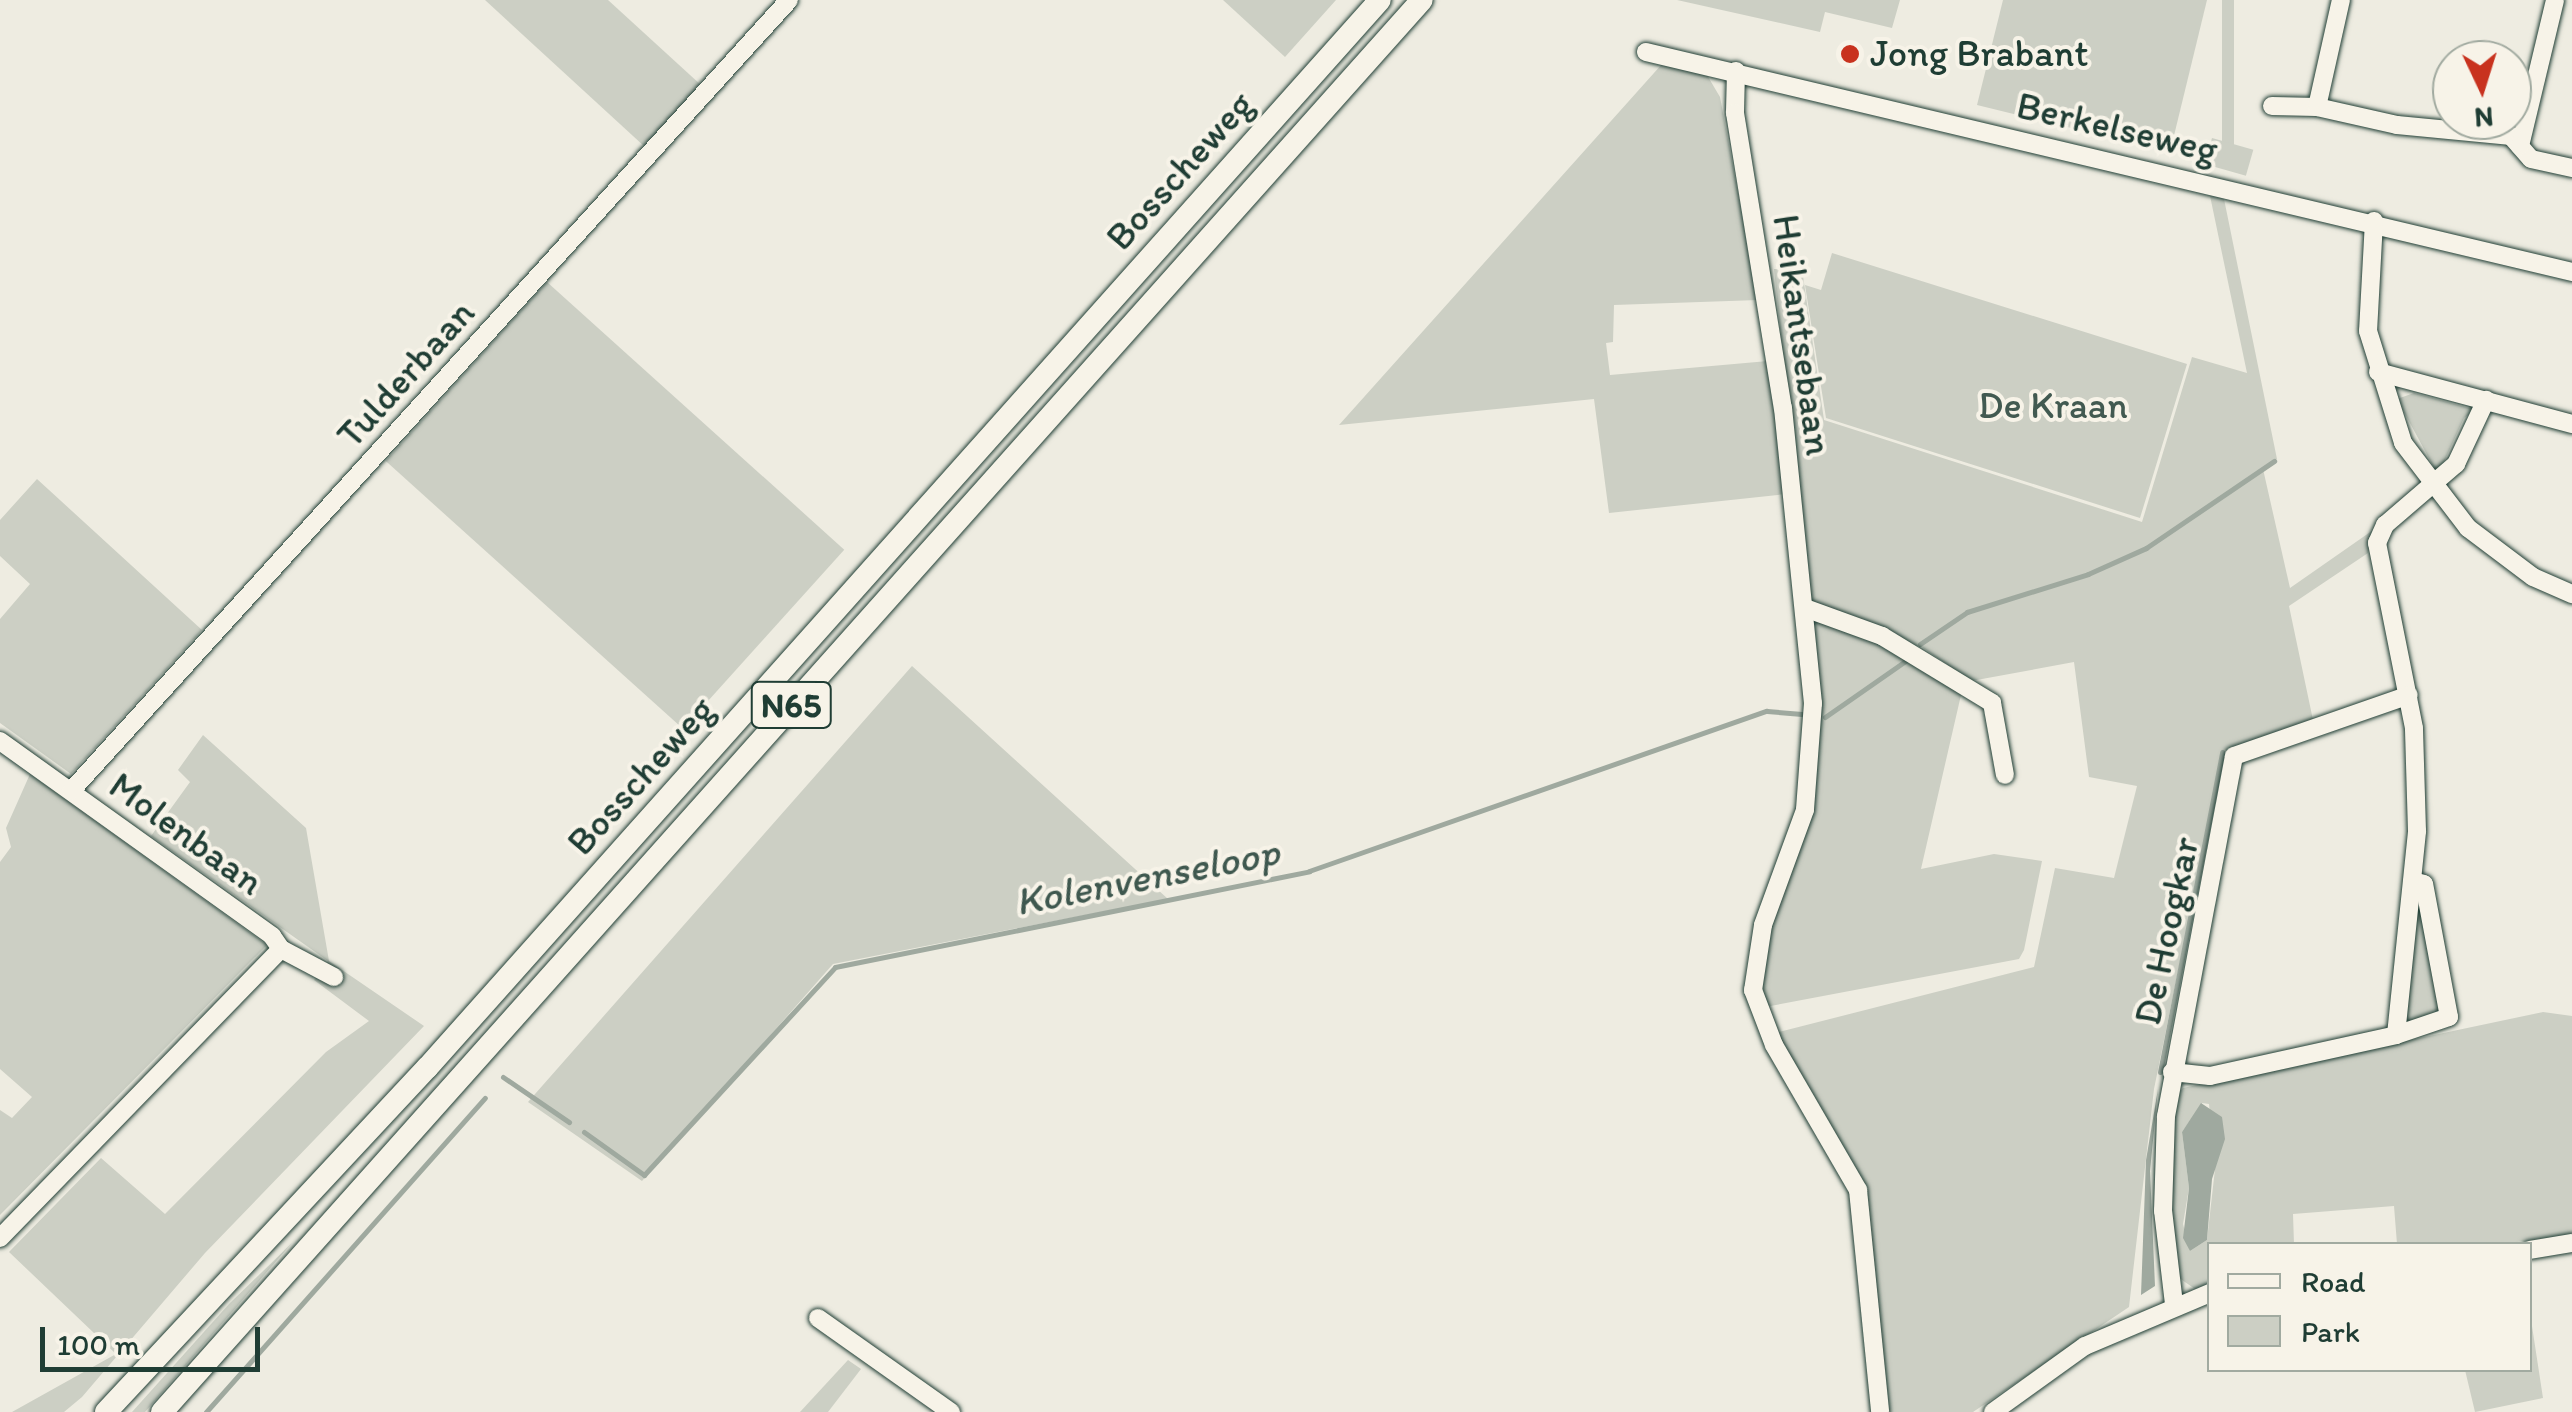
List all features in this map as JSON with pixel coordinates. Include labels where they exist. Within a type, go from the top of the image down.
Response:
[{"type":"main road","name":"Bosscheweg","points":[[106,1412],[427,1068],[1380,0]]},
{"type":"main road","name":"Bosscheweg","points":[[162,1412],[1422,0]]},
{"type":"street","name":"Tulderbaan","points":[[71,792],[789,0]]},
{"type":"street","points":[[2317,107],[2341,0]]},
{"type":"street","points":[[2520,146],[2555,0]]},
{"type":"street","name":"Berkelseweg","points":[[1646,52],[2572,272]]},
{"type":"street","name":"Heikantsebaan","points":[[1736,71],[1740,152],[1770,314],[1813,704],[1808,794],[1755,954],[1753,990],[1774,1045],[1858,1190],[1880,1412]]},
{"type":"street","points":[[2272,106],[2317,107],[2397,125],[2498,133],[2520,146],[2531,159],[2572,168]]},
{"type":"street","points":[[2374,222],[2366,303],[2378,372],[2403,443],[2432,487],[2502,557],[2572,594]]},
{"type":"street","points":[[2378,372],[2572,424]]},
{"type":"street","points":[[2396,1035],[2417,831],[2408,696],[2377,543],[2385,526],[2432,487],[2471,441],[2486,400]]},
{"type":"street","points":[[1805,608],[1882,636],[1992,703],[2005,775]]},
{"type":"street","name":"De Hoogkar","points":[[2174,1304],[2163,1210],[2172,1072],[2234,756],[2408,696]]},
{"type":"street","name":"Molenbaan","points":[[0,741],[272,936],[281,950],[334,977]]},
{"type":"street","points":[[2172,1072],[2210,1076],[2396,1035],[2450,1017],[2424,884],[2412,881]]},
{"type":"street","points":[[0,1238],[281,950]]},
{"type":"street","points":[[2532,1250],[2572,1243]]},
{"type":"street","points":[[1993,1412],[2055,1363],[2174,1304],[2207,1294]]},
{"type":"street","points":[[818,1318],[951,1412]]},
{"type":"green space","points":[[485,0],[608,0],[701,85],[645,147]]},
{"type":"green space","points":[[1223,0],[1336,0],[1285,57]]},
{"type":"green space","points":[[1677,0],[1900,0],[1892,28],[1825,12],[1820,32]]},
{"type":"green space","points":[[2003,0],[2207,0],[2170,152],[1977,105]]},
{"type":"green space","points":[[2222,0],[2234,0],[2234,162],[2222,162]]},
{"type":"green space","points":[[1662,64],[1707,75],[1720,97],[1758,300],[1614,305],[1613,342],[1606,343],[1610,375],[1768,361],[1786,494],[1609,513],[1594,399],[1339,425]]},
{"type":"green space","points":[[2212,138],[2253,150],[2246,176],[2205,164]]},
{"type":"green space","points":[[2209,191],[2223,194],[2277,459],[2263,469],[2290,588],[2376,528],[2368,553],[2289,606],[2313,720],[2223,751],[2154,1089],[2129,1307],[1973,1412],[1887,1412],[1869,1207],[1775,1033],[2034,967],[2055,868],[2114,878],[2137,786],[2089,777],[2074,662],[1971,681],[1919,645],[1906,655],[1961,695],[1921,869],[1994,854],[2042,861],[2024,950],[2019,959],[1765,1007],[1760,956],[1796,853],[1818,696],[1774,269],[1802,269],[1824,420],[2142,522],[2192,357],[2247,373]]},
{"type":"green space","name":"De Kraan","points":[[1832,253],[2187,364],[2140,518],[1826,418],[1805,285],[1821,290]]},
{"type":"green space","points":[[547,282],[844,550],[683,729],[386,461]]},
{"type":"green space","points":[[2414,393],[2476,410],[2464,418],[2438,475],[2397,399]]},
{"type":"green space","points":[[37,479],[202,630],[71,774],[0,723],[0,619],[30,584],[0,556],[0,520]]},
{"type":"green space","points":[[912,666],[1168,899],[833,964],[642,1181],[528,1102]]},
{"type":"green space","points":[[203,735],[306,828],[329,961],[424,1026],[205,1253],[82,1397],[64,1412],[12,1412],[116,1354],[9,1252],[101,1158],[165,1214],[326,1052],[369,1021],[314,980],[328,961],[151,836],[190,782],[178,770]]},
{"type":"green space","points":[[30,774],[267,945],[0,1215],[0,1110],[12,1118],[32,1097],[0,1069],[0,862],[11,847],[6,828]]},
{"type":"green space","points":[[2417,896],[2444,1012],[2404,1024]]},
{"type":"green space","points":[[2543,1012],[2572,1016],[2572,1235],[2518,1242],[2397,1242],[2394,1206],[2293,1214],[2294,1242],[2207,1242],[2207,1286],[2195,1289],[2175,1275],[2168,1182],[2174,1098],[2183,1088]],"holes":[[[2202,1103],[2209,1104],[2215,1169],[2207,1240],[2190,1251],[2183,1224],[2189,1188],[2182,1132]]]},
{"type":"green space","points":[[292,1243],[145,1412],[132,1412],[229,1304]]},
{"type":"green space","points":[[2532,1326],[2543,1398],[2475,1412],[2465,1372],[2532,1372]]},
{"type":"green space","points":[[848,1360],[861,1369],[828,1412],[800,1412]]},
{"type":"shaded area","points":[[2158,1089],[2150,1171],[2155,1286],[2141,1295],[2146,1160]]},
{"type":"shaded area","points":[[2201,1103],[2222,1117],[2225,1139],[2212,1179],[2207,1240],[2190,1251],[2183,1238],[2189,1188],[2182,1132]]},
{"type":"waterway","name":"Kolenvenseloop","points":[[1920,644],[1967,612],[2088,574],[2146,548],[2274,461]]},
{"type":"waterway","name":"Kolenvenseloop","points":[[1825,717],[1908,659]]},
{"type":"waterway","name":"Kolenvenseloop","points":[[584,1132],[644,1175],[835,967],[1309,871],[1767,711],[1802,714]]},
{"type":"waterway","points":[[2160,1072],[2222,752]]},
{"type":"waterway","name":"Kolenvenseloop","points":[[503,1077],[569,1122]]},
{"type":"waterway","name":"Kolenvenseloop","points":[[206,1412],[485,1098]]},
{"type":"place","name":"Jong Brabant","points":[[1850,54]]}]
